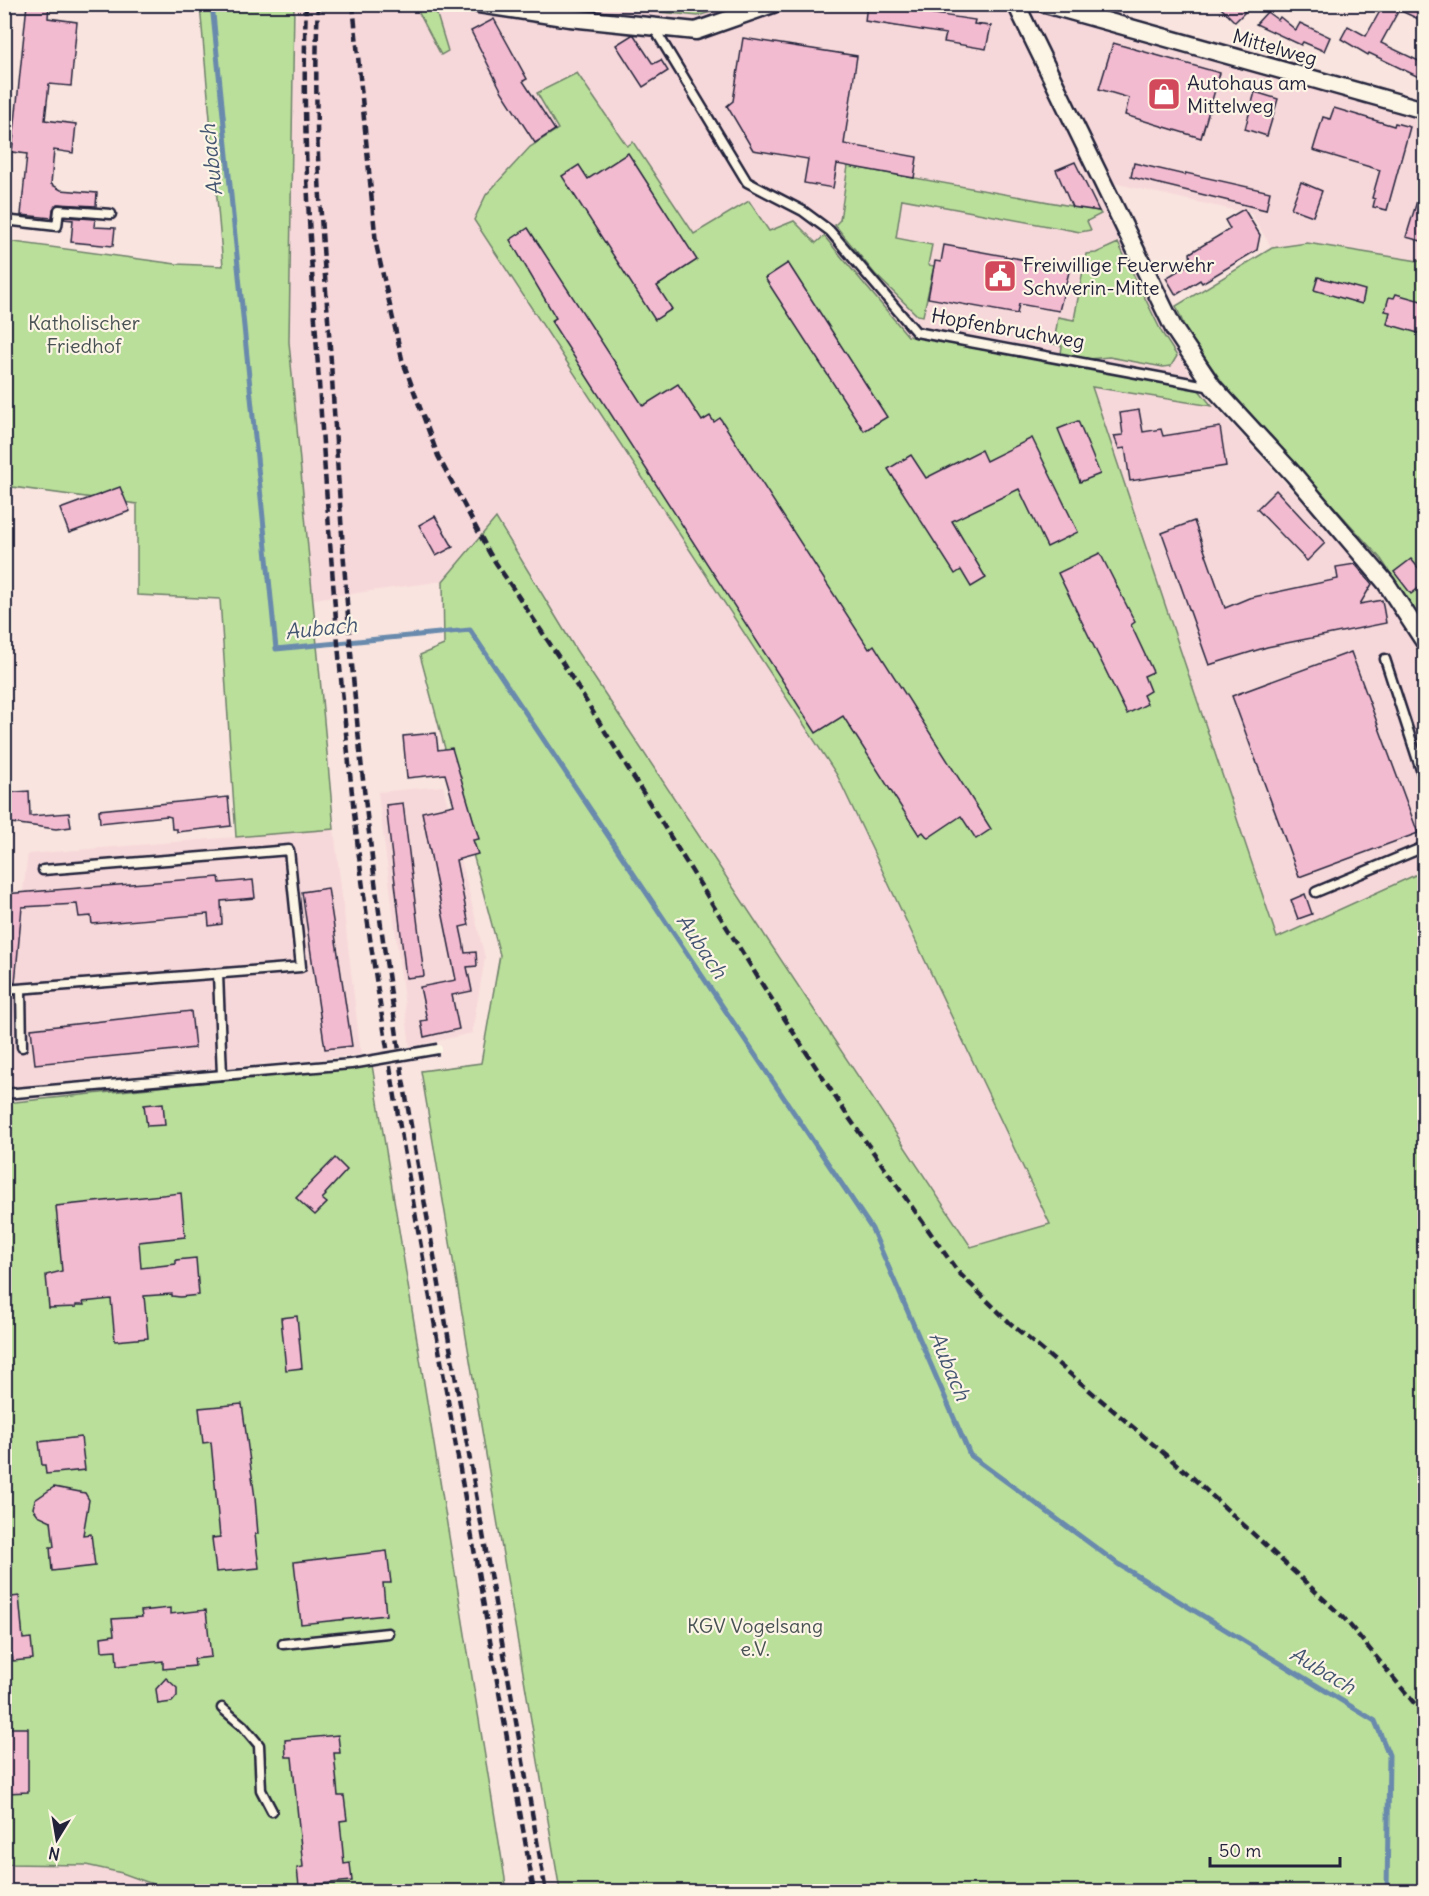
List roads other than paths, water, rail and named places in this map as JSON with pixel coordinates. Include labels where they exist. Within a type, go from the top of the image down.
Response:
[{"type":"street","points":[[479,4],[654,28],[696,31],[773,4]]},
{"type":"street","points":[[1016,4],[1174,329],[1213,387],[1294,475],[1386,584],[1425,641]]},
{"type":"street","name":"Mittelweg","points":[[1045,4],[1425,110]]},
{"type":"lane","name":"Hopfenbruchweg","points":[[654,28],[747,182],[803,211],[830,231],[916,332],[1213,387]]},
{"type":"lane","points":[[4,220],[57,226],[58,210],[111,214]]},
{"type":"lane","points":[[1385,659],[1425,779]]},
{"type":"lane","points":[[1316,892],[1425,847]]},
{"type":"lane","points":[[4,990],[302,967],[289,850],[43,870]]},
{"type":"lane","points":[[218,974],[222,1075]]},
{"type":"lane","points":[[21,990],[22,1047]]},
{"type":"lane","points":[[4,1094],[351,1064],[438,1049]]},
{"type":"lane","points":[[283,1644],[388,1633]]},
{"type":"lane","points":[[222,1708],[243,1726],[259,1745],[261,1790],[272,1811]]},
{"type":"waterway","name":"Aubach","points":[[212,4],[276,649],[470,630],[872,1229],[970,1455],[1118,1564],[1375,1721],[1389,1755],[1387,1892]]},
{"type":"railway","points":[[306,4],[306,152],[314,300],[336,624],[358,848],[399,1121],[534,1892]]},
{"type":"railway","points":[[318,4],[317,139],[347,606],[378,907],[403,1080],[546,1892]]},
{"type":"railway","points":[[353,4],[376,244],[402,359],[438,456],[490,554],[560,659],[762,984],[847,1115],[958,1272],[1010,1323],[1193,1478],[1344,1618],[1424,1715]]},
{"type":"place","name":"Autohaus am Mittelweg","points":[[1164,94]]},
{"type":"place","name":"Freiwillige Feuerwehr Schwerin-Mitte","points":[[1000,276]]},
{"type":"park label","name":"Katholischer Friedhof","points":[[84,334]]},
{"type":"park label","name":"KGV Vogelsang e.V.","points":[[755,1636]]}]
